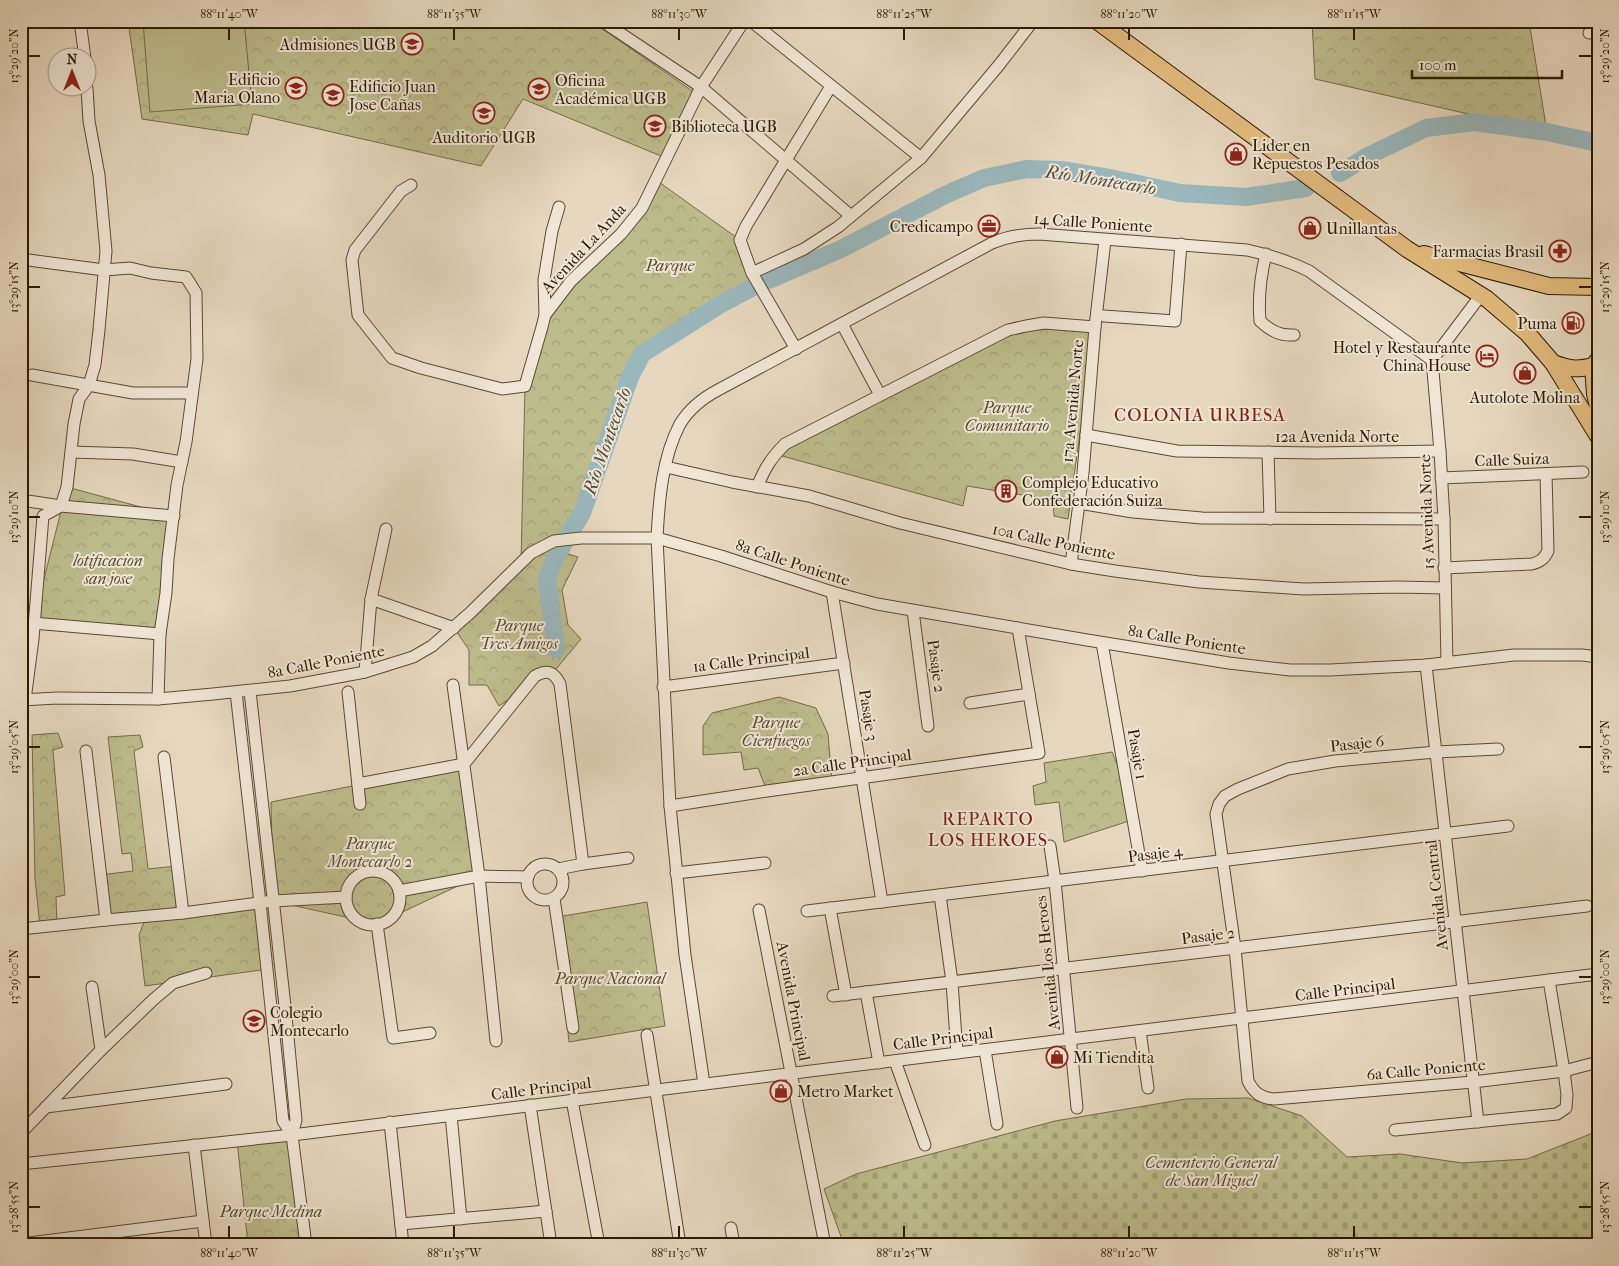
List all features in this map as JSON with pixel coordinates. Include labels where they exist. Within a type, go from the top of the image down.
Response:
[{"type":"highway","points":[[1097,21],[1408,249],[1481,294],[1528,334],[1553,363],[1598,436]]},
{"type":"highway","points":[[1408,249],[1548,286],[1598,287]]},
{"type":"highway","points":[[1481,294],[1496,273]]},
{"type":"highway","points":[[1553,363],[1567,369],[1595,372],[1598,407]]},
{"type":"street","points":[[80,21],[84,48]]},
{"type":"street","points":[[602,21],[702,87],[851,216]]},
{"type":"street","name":"Avenida La Anda","points":[[411,185],[400,191],[355,250],[352,260],[358,315],[392,358],[502,389],[525,386],[545,315],[571,281],[621,234],[642,208],[702,87],[744,21]]},
{"type":"street","points":[[751,21],[921,158]]},
{"type":"street","points":[[752,273],[804,249],[838,227],[921,158],[999,65],[1033,21]]},
{"type":"street","points":[[796,349],[752,273],[740,240],[746,226],[831,86]]},
{"type":"street","points":[[23,700],[33,622],[43,516],[61,506],[67,487],[74,424],[79,399],[89,385],[95,365],[106,251],[99,175],[89,121],[88,98]]},
{"type":"street","points":[[545,315],[544,280],[552,231],[559,207]]},
{"type":"street","name":"14 Calle Poniente","points":[[704,1084],[685,955],[670,806],[656,538],[659,499],[671,448],[681,423],[692,408],[704,398],[992,243],[1020,234],[1181,244],[1248,250],[1266,254],[1294,263],[1309,271],[1432,360]]},
{"type":"street","name":"17a Avenida Norte","points":[[1071,564],[1086,435],[1095,327],[1106,240]]},
{"type":"street","points":[[1104,316],[1175,321],[1181,244]]},
{"type":"street","points":[[1266,254],[1260,278],[1258,298],[1260,321],[1274,332],[1284,336],[1294,335]]},
{"type":"street","points":[[22,256],[104,270],[130,268],[151,273],[186,277],[196,293],[197,360],[186,442],[177,485],[168,559],[166,593],[160,634],[158,699]]},
{"type":"street","points":[[1432,360],[1481,294]]},
{"type":"street","points":[[757,486],[766,466],[785,444],[1008,330],[1044,323],[1095,327]]},
{"type":"street","points":[[842,324],[880,395]]},
{"type":"street","name":"15 Avenida Norte","points":[[1432,360],[1444,519],[1447,663]]},
{"type":"street","points":[[32,375],[133,393],[192,393]]},
{"type":"street","name":"12a Avenida Norte","points":[[1086,435],[1177,451],[1316,453],[1440,451]]},
{"type":"street","points":[[71,452],[133,454],[182,462]]},
{"type":"street","points":[[1268,452],[1270,519]]},
{"type":"street","name":"10a Calle Poniente","points":[[666,467],[809,496],[900,523],[1071,564],[1200,582],[1304,589],[1444,588]]},
{"type":"street","name":"Calle Suiza","points":[[1441,478],[1583,472]]},
{"type":"street","points":[[1444,568],[1532,564],[1539,563],[1545,558],[1548,551],[1546,474]]},
{"type":"street","points":[[21,500],[61,506],[174,516]]},
{"type":"street","points":[[1079,503],[1132,512],[1202,518],[1444,519]]},
{"type":"street","points":[[365,672],[371,599],[386,529]]},
{"type":"street","name":"8a Calle Poniente","points":[[23,700],[57,698],[158,699],[290,686],[365,672],[413,657],[432,646],[454,628],[531,553],[554,541],[581,538],[656,538],[877,604],[1229,663],[1290,670],[1330,670],[1426,665],[1514,655],[1582,655],[1598,657]]},
{"type":"street","name":"Pasaje 3","points":[[832,592],[882,902]]},
{"type":"street","points":[[371,599],[454,628]]},
{"type":"street","name":"Pasaje 2","points":[[913,611],[928,726]]},
{"type":"street","points":[[33,622],[160,634]]},
{"type":"street","points":[[970,703],[1029,694],[1018,628]]},
{"type":"street","name":"Pasaje 1","points":[[1102,643],[1142,870]]},
{"type":"street","name":"1a Calle Principal","points":[[663,687],[844,663]]},
{"type":"street","name":"Avenida Central","points":[[1426,665],[1478,1122]]},
{"type":"street","points":[[358,784],[464,764],[535,676],[542,672],[549,672],[556,676],[560,684],[583,864]]},
{"type":"street","points":[[453,685],[479,876],[496,1041]]},
{"type":"street","points":[[250,691],[286,1006],[296,1120],[292,1135],[306,1245]]},
{"type":"street","points":[[236,692],[283,1121],[292,1135]]},
{"type":"street","points":[[348,692],[360,804]]},
{"type":"street","name":"2a Calle Principal","points":[[670,806],[1039,753],[1029,694]]},
{"type":"street","name":"Pasaje 6","points":[[1224,861],[1216,814],[1219,804],[1225,796],[1238,789],[1288,769],[1336,761],[1436,752],[1498,749]]},
{"type":"street","points":[[86,751],[106,920]]},
{"type":"street","points":[[164,757],[184,913]]},
{"type":"street","points":[[250,812],[263,810]]},
{"type":"street","name":"Pasaje 4","points":[[807,911],[1508,826]]},
{"type":"street","name":"Avenida Los Heroes","points":[[1050,846],[1077,1108]]},
{"type":"street","points":[[558,869],[628,858]]},
{"type":"street","points":[[1224,861],[1242,1018]]},
{"type":"street","points":[[676,873],[765,863]]},
{"type":"street","points":[[544,864],[552,865],[558,869],[563,879],[562,890],[554,898],[544,900],[534,896],[528,888],[528,877],[531,870],[544,864]]},
{"type":"street","points":[[374,871],[390,877],[399,891],[398,909],[386,921],[377,924],[362,922],[355,918],[350,912],[346,897],[347,888],[358,875],[374,871]]},
{"type":"street","points":[[399,891],[479,876],[528,877]]},
{"type":"street","points":[[940,895],[952,982],[957,1053]]},
{"type":"street","points":[[21,929],[184,913],[260,903],[346,897]]},
{"type":"street","points":[[554,898],[573,1028]]},
{"type":"street","name":"Pasaje 2","points":[[833,996],[1587,906]]},
{"type":"street","points":[[830,908],[846,995]]},
{"type":"street","name":"Avenida Principal","points":[[759,910],[825,1245]]},
{"type":"street","points":[[377,924],[393,1038],[430,1033]]},
{"type":"street","points":[[21,1133],[154,999],[173,983],[206,973]]},
{"type":"street","name":"Calle Principal","points":[[21,1164],[292,1135],[1598,974]]},
{"type":"street","points":[[1395,1130],[1557,1114],[1566,1108],[1564,1071],[1549,980]]},
{"type":"street","points":[[92,987],[102,1050]]},
{"type":"street","points":[[866,992],[879,1062]]},
{"type":"street","points":[[271,1007],[286,1006]]},
{"type":"street","name":"6a Calle Poniente","points":[[1242,1018],[1248,1081],[1256,1094],[1264,1098],[1274,1099],[1473,1082],[1564,1071],[1598,1062]]},
{"type":"street","points":[[1140,1030],[1148,1088]]},
{"type":"street","points":[[647,1034],[680,1245]]},
{"type":"street","points":[[985,1050],[996,1124]]},
{"type":"street","points":[[894,1061],[924,1145]]},
{"type":"street","points":[[46,1107],[226,1084]]},
{"type":"street","points":[[572,1100],[599,1245]]},
{"type":"street","points":[[530,1105],[551,1245]]},
{"type":"street","points":[[451,1115],[461,1219]]},
{"type":"street","points":[[390,1122],[402,1245]]},
{"type":"street","points":[[194,1145],[206,1245]]},
{"type":"street","points":[[400,1224],[546,1211]]},
{"type":"street","points":[[21,1244],[203,1221]]},
{"type":"street","points":[[731,1228],[734,1245]]},
{"type":"green space","points":[[128,21],[591,21],[698,95],[661,156],[523,99],[481,166],[253,114],[248,135],[142,119]]},
{"type":"green space","points":[[143,21],[244,21],[252,104],[150,112]]},
{"type":"green space","points":[[1312,21],[1529,21],[1547,132],[1315,79]]},
{"type":"green space","name":"Parque","points":[[656,180],[740,240],[751,288],[642,354],[582,513],[546,547],[578,557],[562,590],[568,625],[581,639],[557,668],[499,706],[487,685],[469,685],[469,650],[454,628],[521,563],[525,386],[552,304],[597,258]]},
{"type":"green space","name":"Parque Comunitario","points":[[1044,323],[1095,327],[1068,519],[1054,516],[1053,500],[967,486],[963,506],[775,454],[1008,330]]},
{"type":"green space","name":"lotificacion san jose","points":[[67,487],[174,516],[160,634],[33,623]]},
{"type":"green space","name":"Parque Cienfuegos","points":[[779,697],[816,708],[828,734],[832,782],[767,791],[758,768],[744,770],[741,752],[703,755],[703,726],[712,713]]},
{"type":"green space","points":[[58,733],[63,747],[53,750],[65,895],[56,897],[57,925],[40,927],[35,878],[32,735]]},
{"type":"green space","points":[[140,735],[143,747],[134,751],[148,869],[177,866],[176,913],[260,903],[266,955],[261,970],[145,986],[139,935],[146,917],[106,920],[100,875],[133,871],[131,853],[122,854],[108,737]]},
{"type":"green space","points":[[1112,752],[1122,775],[1129,821],[1064,842],[1059,802],[1035,805],[1033,786],[1046,782],[1044,763]]},
{"type":"green space","name":"Parque Montecarlo 2","points":[[464,764],[479,876],[377,924],[273,901],[271,802]]},
{"type":"green space","name":"Parque Nacional","points":[[647,902],[665,1026],[569,1042],[557,917]]},
{"type":"green space","name":"Cementerio General de San Miguel","points":[[1248,1098],[1302,1116],[1347,1157],[1400,1154],[1462,1163],[1527,1159],[1598,1131],[1598,1245],[844,1245],[824,1189],[856,1174],[1055,1121],[1186,1099]]},
{"type":"green space","name":"Parque Medina","points":[[286,1135],[304,1245],[248,1245],[237,1140]]},
{"type":"waterway","name":"Río Montecarlo","points":[[1340,173],[1370,155],[1426,128],[1474,122],[1547,132],[1598,143]]},
{"type":"waterway","name":"Río Montecarlo","points":[[769,280],[841,249],[945,195],[984,178],[1027,169],[1061,170],[1180,193],[1246,197],[1306,188]]},
{"type":"waterway","name":"Río Montecarlo","points":[[556,649],[547,578],[555,558],[582,513],[630,377],[642,354],[721,304],[751,288]]},
{"type":"place","name":"Admisiones UGB","points":[[412,44]]},
{"type":"place","name":"Edificio Maria Olano","points":[[296,88]]},
{"type":"place","name":"Oficina Académica UGB","points":[[539,89]]},
{"type":"place","name":"Edificio Juan Jose Cañas","points":[[333,95]]},
{"type":"place","name":"Auditorio UGB","points":[[484,113]]},
{"type":"place","name":"Biblioteca UGB","points":[[655,126]]},
{"type":"place","name":"Lider en Repuestos Pesados","points":[[1236,154]]},
{"type":"place","name":"Credicampo","points":[[989,226]]},
{"type":"place","name":"Unillantas","points":[[1310,228]]},
{"type":"place","name":"Farmacias Brasil","points":[[1560,251]]},
{"type":"place","name":"Puma","points":[[1573,323]]},
{"type":"place","name":"Hotel y Restaurante China House","points":[[1487,356]]},
{"type":"place","name":"Autolote Molina","points":[[1525,373]]},
{"type":"place","name":"Complejo Educativo Confederación Suiza","points":[[1006,491]]},
{"type":"place","name":"Colegio Montecarlo","points":[[254,1021]]},
{"type":"place","name":"Mi Tiendita","points":[[1057,1057]]},
{"type":"place","name":"Metro Market","points":[[781,1091]]},
{"type":"district","name":"COLONIA URBESA","points":[[1200,415]]},
{"type":"district","name":"REPARTO LOS HEROES","points":[[988,830]]},
{"type":"park label","name":"Parque Tres Amigos","points":[[519,634]]}]
